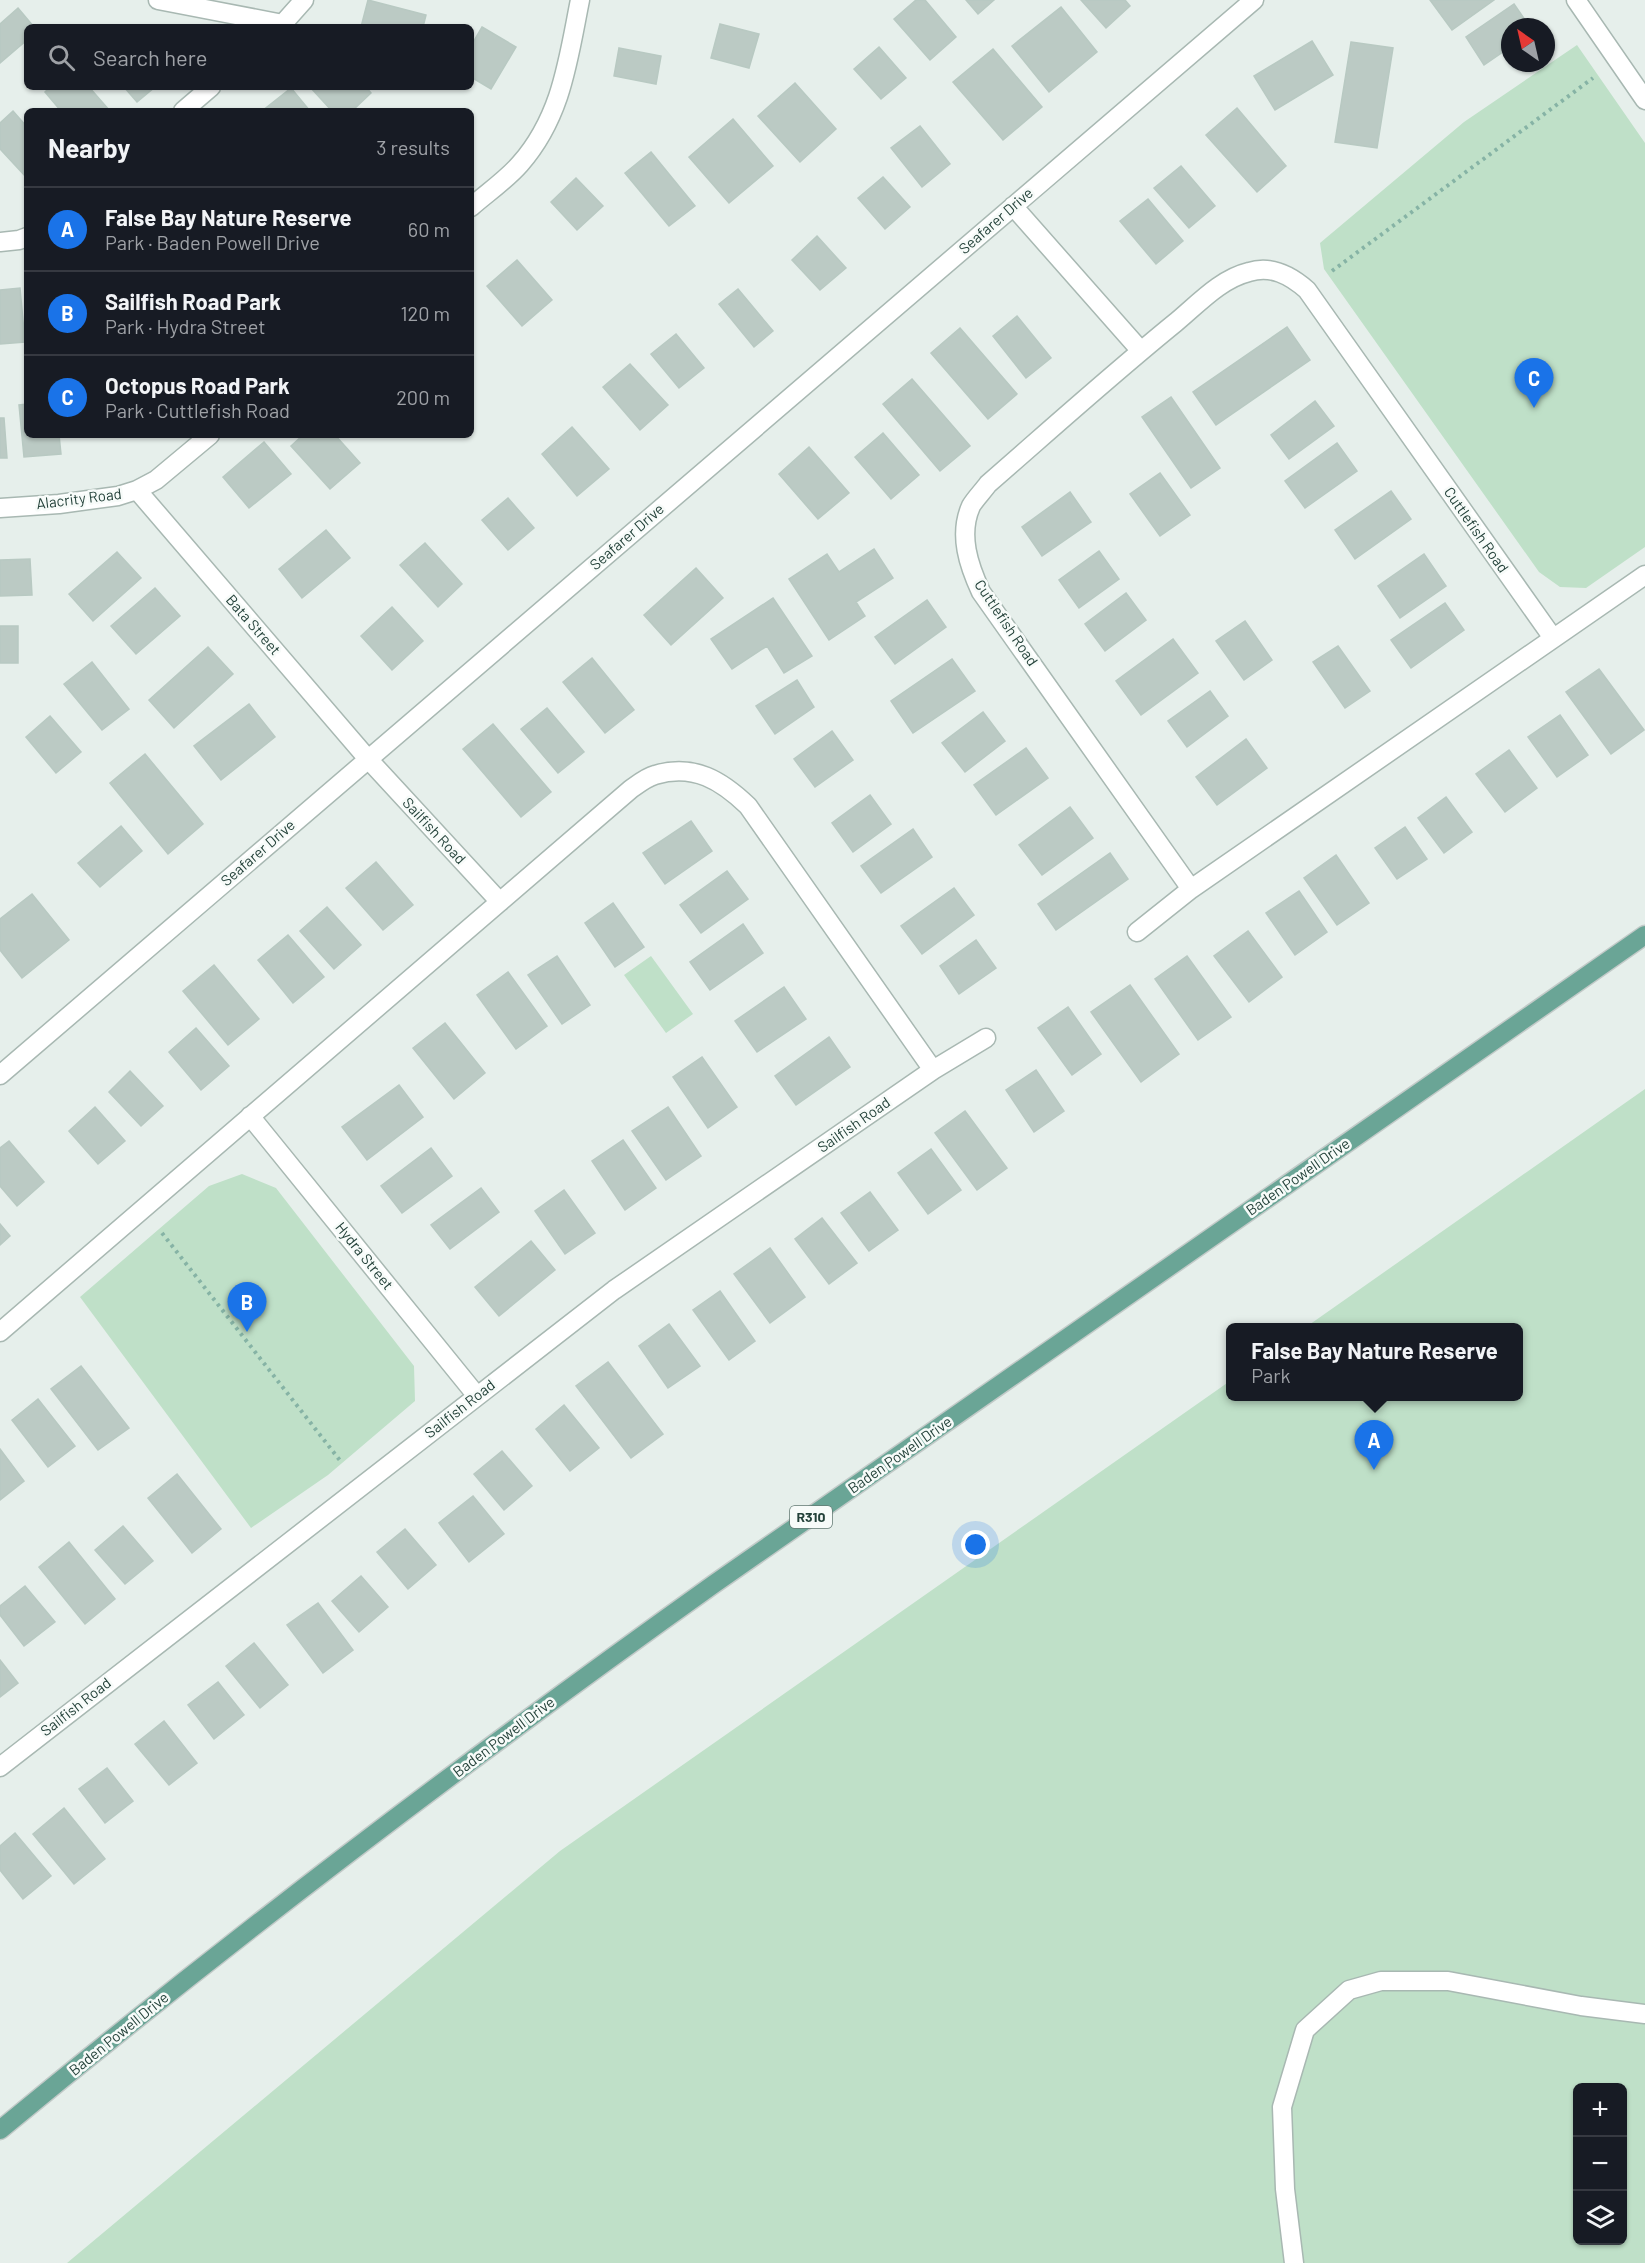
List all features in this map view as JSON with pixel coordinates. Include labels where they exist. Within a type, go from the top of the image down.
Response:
[{"type":"main road","name":"Baden Powell Drive","points":[[0,2130],[193,1975],[380,1830],[570,1688],[714,1584],[1645,935]]},
{"type":"street","points":[[158,0],[272,24]]},
{"type":"street","points":[[284,24],[304,0]]},
{"type":"street","points":[[474,204],[519,166],[539,140],[562,88],[580,0]]},
{"type":"street","name":"Seafarer Drive","points":[[0,1075],[1254,0]]},
{"type":"street","points":[[1576,0],[1645,100]]},
{"type":"street","points":[[186,108],[208,90]]},
{"type":"street","points":[[1013,206],[1141,351]]},
{"type":"street","points":[[0,242],[24,238]]},
{"type":"street","name":"Cuttlefish Road","points":[[1191,889],[981,592],[968,564],[965,529],[971,506],[988,484],[1228,279],[1251,271],[1272,270],[1292,277],[1307,290],[1553,638]]},
{"type":"street","name":"Alacrity Road","points":[[0,508],[59,504],[118,496],[137,490],[156,480],[206,438]]},
{"type":"street","name":"Bata Street","points":[[137,490],[368,759]]},
{"type":"street","points":[[1137,932],[1191,889],[1645,575]]},
{"type":"street","name":"Sailfish Road","points":[[368,759],[500,902]]},
{"type":"street","points":[[0,1332],[631,789],[655,775],[680,772],[707,775],[729,788],[748,806],[933,1070]]},
{"type":"street","name":"Sailfish Road","points":[[0,1767],[614,1290],[933,1070],[986,1038]]},
{"type":"street","name":"Hydra Street","points":[[250,1116],[477,1396]]},
{"type":"street","points":[[1294,2263],[1285,2189],[1282,2107],[1305,2030],[1349,1990],[1381,1981],[1448,1982],[1581,2006],[1645,2014]]},
{"type":"path","points":[[1307,290],[1617,60]]},
{"type":"path","points":[[143,1209],[360,1487]]},
{"type":"green space","points":[[1577,45],[1645,143],[1645,547],[1586,588],[1560,587],[1539,572],[1324,269],[1320,243],[1464,122],[1537,72],[1555,72],[1555,60]]},
{"type":"green space","points":[[651,956],[693,1014],[666,1033],[624,975]]},
{"type":"green space","points":[[1645,1089],[1645,2263],[67,2263],[560,1851],[1226,1384],[1226,1401],[1523,1401],[1523,1323],[1312,1323]]},
{"type":"green space","points":[[242,1174],[276,1188],[414,1366],[415,1401],[328,1475],[251,1528],[80,1297],[209,1186]]},
{"type":"building","points":[[368,0],[426,15],[424,24],[362,24]]},
{"type":"building","points":[[916,0],[925,0],[956,37],[930,60],[894,19]]},
{"type":"building","points":[[966,0],[994,0],[978,14]]},
{"type":"building","points":[[1081,0],[1125,0],[1130,6],[1106,28]]},
{"type":"building","points":[[1430,0],[1494,0],[1452,30]]},
{"type":"building","points":[[1514,4],[1524,18],[1501,18],[1501,53],[1484,65],[1466,37]]},
{"type":"building","points":[[1061,7],[1097,52],[1049,92],[1012,46]]},
{"type":"building","points":[[18,8],[31,24],[24,24],[24,43],[0,63],[0,24]]},
{"type":"building","points":[[720,24],[759,34],[749,68],[711,58]]},
{"type":"building","points":[[482,27],[516,47],[491,89],[474,79],[474,41]]},
{"type":"building","points":[[1312,41],[1333,75],[1275,110],[1254,76]]},
{"type":"building","points":[[1351,42],[1393,48],[1377,148],[1335,142]]},
{"type":"building","points":[[879,47],[906,78],[881,99],[854,69]]},
{"type":"building","points":[[619,48],[661,56],[656,84],[614,76]]},
{"type":"building","points":[[993,49],[1042,107],[1003,140],[953,82]]},
{"type":"building","points":[[795,83],[836,129],[800,162],[758,116]]},
{"type":"building","points":[[47,90],[92,90],[107,108],[58,108],[45,92]]},
{"type":"building","points":[[127,90],[151,90],[137,102]]},
{"type":"building","points":[[288,90],[293,90],[308,108],[266,108]]},
{"type":"building","points":[[313,90],[368,90],[371,93],[355,108],[329,108]]},
{"type":"building","points":[[1237,108],[1286,166],[1257,192],[1206,135]]},
{"type":"building","points":[[13,111],[24,124],[24,175],[0,149],[0,123]]},
{"type":"building","points":[[733,119],[773,166],[729,203],[689,157]]},
{"type":"building","points":[[920,126],[950,164],[922,187],[891,148]]},
{"type":"building","points":[[651,152],[695,206],[669,226],[625,173]]},
{"type":"building","points":[[1181,166],[1215,206],[1189,228],[1154,188]]},
{"type":"building","points":[[883,177],[910,207],[885,229],[858,198]]},
{"type":"building","points":[[576,178],[603,206],[577,230],[551,202]]},
{"type":"building","points":[[1148,199],[1183,241],[1156,264],[1120,221]]},
{"type":"building","points":[[817,236],[846,268],[820,290],[792,260]]},
{"type":"building","points":[[517,260],[552,300],[522,326],[487,286]]},
{"type":"building","points":[[20,288],[24,342],[0,344],[0,290]]},
{"type":"building","points":[[738,289],[773,331],[754,347],[719,304]]},
{"type":"building","points":[[1017,316],[1051,358],[1026,378],[993,336]]},
{"type":"building","points":[[1287,327],[1310,360],[1216,425],[1193,392]]},
{"type":"building","points":[[960,328],[1017,394],[988,419],[931,353]]},
{"type":"building","points":[[676,334],[704,368],[679,388],[651,354]]},
{"type":"building","points":[[630,364],[668,405],[640,430],[603,387]]},
{"type":"building","points":[[912,379],[970,446],[940,471],[883,404]]},
{"type":"building","points":[[1171,397],[1220,468],[1191,488],[1142,417]]},
{"type":"building","points":[[1315,401],[1334,426],[1289,459],[1271,435]]},
{"type":"building","points":[[24,404],[24,438],[59,438],[61,454],[24,457],[19,405]]},
{"type":"building","points":[[0,418],[4,418],[7,458],[0,458]]},
{"type":"building","points":[[572,427],[609,469],[577,496],[542,454]]},
{"type":"building","points":[[883,433],[919,475],[891,499],[855,457]]},
{"type":"building","points":[[300,438],[338,438],[360,463],[330,489],[291,446]]},
{"type":"building","points":[[264,442],[291,474],[249,508],[223,477]]},
{"type":"building","points":[[1337,443],[1357,471],[1305,508],[1285,481]]},
{"type":"building","points":[[809,447],[849,493],[818,519],[779,474]]},
{"type":"building","points":[[1160,473],[1190,515],[1160,536],[1130,494]]},
{"type":"building","points":[[1391,491],[1411,519],[1355,559],[1335,530]]},
{"type":"building","points":[[1070,492],[1091,522],[1042,556],[1022,527]]},
{"type":"building","points":[[508,498],[534,528],[508,550],[482,520]]},
{"type":"building","points":[[326,530],[350,558],[302,598],[279,569]]},
{"type":"building","points":[[425,543],[462,584],[438,607],[400,565]]},
{"type":"building","points":[[874,549],[893,578],[856,602],[865,616],[829,640],[789,579],[827,554],[839,572]]},
{"type":"building","points":[[1099,551],[1119,579],[1079,608],[1059,580]]},
{"type":"building","points":[[117,552],[141,578],[93,621],[69,594]]},
{"type":"building","points":[[1424,554],[1446,586],[1400,618],[1378,586]]},
{"type":"building","points":[[30,559],[32,595],[0,596],[0,560]]},
{"type":"building","points":[[696,568],[723,598],[671,645],[644,615]]},
{"type":"building","points":[[155,588],[180,616],[136,654],[111,626]]},
{"type":"building","points":[[1126,593],[1146,620],[1105,651],[1085,624]]},
{"type":"building","points":[[773,598],[812,656],[784,673],[767,646],[732,669],[711,639]]},
{"type":"building","points":[[927,600],[946,627],[895,664],[875,637]]},
{"type":"building","points":[[1445,603],[1464,630],[1411,668],[1391,640]]},
{"type":"building","points":[[392,607],[423,641],[392,670],[361,636]]},
{"type":"building","points":[[1245,621],[1272,660],[1244,680],[1216,641]]},
{"type":"building","points":[[0,626],[18,626],[18,663],[0,663]]},
{"type":"building","points":[[1173,639],[1198,673],[1141,715],[1116,681]]},
{"type":"building","points":[[1338,646],[1370,691],[1345,708],[1313,662]]},
{"type":"building","points":[[208,647],[233,674],[174,728],[149,700]]},
{"type":"building","points":[[592,658],[634,710],[605,733],[563,682]]},
{"type":"building","points":[[952,659],[975,691],[913,733],[891,701]]},
{"type":"building","points":[[92,662],[129,709],[102,730],[64,684]]},
{"type":"building","points":[[1599,669],[1644,730],[1611,754],[1566,692]]},
{"type":"building","points":[[797,680],[814,707],[775,734],[756,706]]},
{"type":"building","points":[[1210,691],[1228,716],[1187,747],[1168,721]]},
{"type":"building","points":[[249,704],[275,737],[221,780],[194,746]]},
{"type":"building","points":[[547,708],[584,752],[558,773],[521,729]]},
{"type":"building","points":[[983,712],[1005,741],[965,772],[942,743]]},
{"type":"building","points":[[1560,715],[1588,755],[1557,777],[1528,737]]},
{"type":"building","points":[[50,716],[81,752],[56,773],[26,737]]},
{"type":"building","points":[[493,724],[551,792],[521,817],[463,749]]},
{"type":"building","points":[[832,731],[853,760],[815,787],[794,759]]},
{"type":"building","points":[[1246,739],[1267,768],[1217,805],[1196,777]]},
{"type":"building","points":[[1026,748],[1048,778],[996,815],[974,785]]},
{"type":"building","points":[[1509,750],[1537,788],[1505,812],[1476,774]]},
{"type":"building","points":[[145,754],[203,824],[168,854],[110,783]]},
{"type":"building","points":[[870,795],[891,824],[853,852],[832,823]]},
{"type":"building","points":[[1446,797],[1472,832],[1444,853],[1418,818]]},
{"type":"building","points":[[1070,807],[1093,838],[1042,875],[1019,845]]},
{"type":"building","points":[[691,821],[712,851],[665,884],[643,853]]},
{"type":"building","points":[[121,826],[142,851],[100,887],[78,863]]},
{"type":"building","points":[[1405,827],[1427,859],[1397,879],[1375,848]]},
{"type":"building","points":[[913,829],[932,857],[881,893],[861,866]]},
{"type":"building","points":[[1110,853],[1128,879],[1056,930],[1038,904]]},
{"type":"building","points":[[1336,855],[1369,903],[1337,925],[1304,878]]},
{"type":"building","points":[[376,862],[413,905],[383,930],[346,888]]},
{"type":"building","points":[[727,871],[748,899],[701,933],[680,905]]},
{"type":"building","points":[[954,888],[974,915],[922,954],[901,926]]},
{"type":"building","points":[[1299,891],[1327,932],[1295,955],[1266,913]]},
{"type":"building","points":[[32,894],[69,940],[22,978],[0,950],[0,919]]},
{"type":"building","points":[[613,903],[644,947],[615,967],[585,923]]},
{"type":"building","points":[[327,907],[361,945],[334,969],[300,931]]},
{"type":"building","points":[[743,924],[763,953],[710,990],[690,962]]},
{"type":"building","points":[[1248,931],[1282,977],[1249,1002],[1214,956]]},
{"type":"building","points":[[288,935],[324,977],[293,1003],[258,960]]},
{"type":"building","points":[[976,940],[996,968],[959,994],[940,966]]},
{"type":"building","points":[[557,956],[590,1005],[562,1024],[528,975]]},
{"type":"building","points":[[1187,956],[1231,1017],[1198,1040],[1155,979]]},
{"type":"building","points":[[214,965],[259,1019],[228,1045],[183,991]]},
{"type":"building","points":[[508,972],[547,1026],[516,1049],[477,995]]},
{"type":"building","points":[[1130,985],[1179,1054],[1141,1082],[1091,1012]]},
{"type":"building","points":[[784,987],[806,1019],[757,1052],[735,1021]]},
{"type":"building","points":[[1068,1007],[1101,1054],[1072,1075],[1038,1028]]},
{"type":"building","points":[[445,1023],[485,1073],[454,1099],[413,1048]]},
{"type":"building","points":[[196,1028],[229,1066],[201,1090],[169,1052]]},
{"type":"building","points":[[829,1037],[850,1067],[796,1105],[775,1076]]},
{"type":"building","points":[[702,1057],[737,1107],[708,1128],[673,1077]]},
{"type":"building","points":[[1036,1070],[1064,1111],[1034,1132],[1006,1090]]},
{"type":"building","points":[[130,1071],[163,1106],[141,1126],[109,1092]]},
{"type":"building","points":[[399,1085],[423,1117],[367,1160],[342,1127]]},
{"type":"building","points":[[95,1107],[125,1141],[98,1164],[69,1131]]},
{"type":"building","points":[[668,1107],[701,1156],[666,1180],[632,1131]]},
{"type":"building","points":[[965,1111],[1007,1168],[977,1190],[935,1133]]},
{"type":"building","points":[[623,1140],[656,1188],[625,1210],[592,1161]]},
{"type":"building","points":[[9,1141],[44,1182],[17,1206],[0,1186],[0,1148]]},
{"type":"building","points":[[431,1148],[452,1176],[402,1213],[381,1186]]},
{"type":"building","points":[[931,1149],[961,1190],[928,1214],[898,1173]]},
{"type":"building","points":[[481,1188],[499,1212],[450,1249],[431,1225]]},
{"type":"building","points":[[564,1190],[595,1233],[565,1254],[535,1211]]},
{"type":"building","points":[[870,1192],[898,1230],[869,1251],[841,1213]]},
{"type":"building","points":[[822,1218],[857,1263],[829,1284],[795,1239]]},
{"type":"building","points":[[0,1224],[10,1236],[0,1245]]},
{"type":"building","points":[[531,1241],[555,1270],[499,1316],[475,1287]]},
{"type":"building","points":[[770,1248],[805,1297],[770,1323],[734,1274]]},
{"type":"building","points":[[720,1291],[755,1341],[729,1360],[693,1310]]},
{"type":"building","points":[[669,1324],[700,1366],[668,1388],[639,1346]]},
{"type":"building","points":[[608,1362],[663,1434],[631,1458],[576,1386]]},
{"type":"building","points":[[81,1366],[129,1428],[98,1450],[51,1389]]},
{"type":"building","points":[[38,1399],[75,1446],[48,1467],[12,1420]]},
{"type":"building","points":[[564,1405],[599,1448],[570,1471],[536,1429]]},
{"type":"building","points":[[0,1449],[24,1481],[0,1500]]},
{"type":"building","points":[[502,1451],[532,1486],[504,1510],[474,1474]]},
{"type":"building","points":[[177,1474],[221,1529],[192,1553],[148,1498]]},
{"type":"building","points":[[473,1496],[504,1534],[469,1562],[439,1523]]},
{"type":"building","points":[[123,1526],[153,1561],[125,1584],[95,1550]]},
{"type":"building","points":[[405,1529],[436,1565],[408,1589],[377,1552]]},
{"type":"building","points":[[69,1542],[115,1599],[85,1624],[39,1567]]},
{"type":"building","points":[[361,1576],[388,1607],[359,1632],[332,1601]]},
{"type":"building","points":[[25,1586],[55,1622],[24,1646],[0,1615],[0,1606]]},
{"type":"building","points":[[318,1603],[353,1650],[323,1673],[287,1625]]},
{"type":"building","points":[[254,1643],[288,1685],[260,1708],[226,1666]]},
{"type":"building","points":[[0,1660],[18,1683],[0,1697]]},
{"type":"building","points":[[218,1682],[244,1715],[214,1739],[188,1705]]},
{"type":"building","points":[[164,1721],[197,1763],[169,1785],[135,1744]]},
{"type":"building","points":[[107,1768],[133,1801],[105,1823],[79,1789]]},
{"type":"building","points":[[64,1808],[105,1859],[74,1884],[33,1834]]},
{"type":"building","points":[[15,1833],[51,1876],[23,1899],[0,1870],[0,1846]]},
{"type":"place","name":"Octopus Road Park","points":[[1534,408]]},
{"type":"place","name":"Sailfish Road Park","points":[[247,1332]]},
{"type":"place","name":"False Bay Nature Reserve","points":[[1374,1470]]}]
